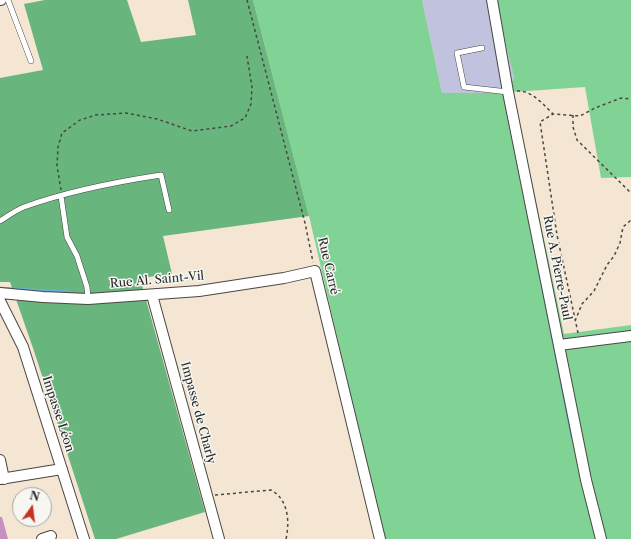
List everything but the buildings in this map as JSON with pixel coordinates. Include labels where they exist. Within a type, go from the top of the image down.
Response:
[{"type":"street","name":"Rue A. Pierre-Paul","points":[[492,0],[508,92],[586,480],[601,539]]},
{"type":"street","name":"Rue Al. Saint-Vil","points":[[0,293],[88,299],[152,295],[199,291],[284,278],[315,271]]},
{"type":"street","name":"Rue Carré","points":[[315,271],[380,539]]},
{"type":"street","name":"Impasse de Charly","points":[[152,295],[219,539]]},
{"type":"street","name":"Impasse Léon","points":[[0,301],[23,347],[84,539]]},
{"type":"street","points":[[559,345],[631,336]]},
{"type":"street","points":[[0,460],[2,479],[62,469]]},
{"type":"lane","points":[[8,0],[30,61]]},
{"type":"lane","points":[[482,48],[457,53],[464,87],[508,92]]},
{"type":"lane","points":[[0,221],[22,208],[61,196],[118,182],[161,175],[169,210]]},
{"type":"lane","points":[[61,196],[67,237],[77,256],[87,287],[88,299]]},
{"type":"path","name":"Rue Carré","points":[[247,0],[305,223],[315,271]]},
{"type":"path","points":[[61,196],[57,166],[58,147],[62,133],[80,120],[96,115],[126,113],[157,119],[192,131],[231,126],[245,118],[251,104],[252,87],[247,56]]},
{"type":"path","points":[[508,92],[522,91],[534,97],[553,114]]},
{"type":"path","points":[[581,343],[574,321],[557,235],[540,122],[553,114],[580,116],[594,108],[621,98],[631,99]]},
{"type":"path","points":[[573,115],[573,127],[577,140],[631,193]]},
{"type":"path","points":[[574,321],[582,304],[594,291],[607,265],[614,256],[620,243],[623,227],[631,220]]},
{"type":"path","points":[[207,496],[271,490],[277,493],[282,500],[288,521],[286,539]]},
{"type":"shaded area","points":[[422,0],[495,0],[514,78],[509,86],[486,93],[442,93]]},
{"type":"green space","points":[[45,0],[127,0],[141,42],[196,35],[188,0],[253,0],[309,216],[163,236],[172,274],[140,278],[205,512],[116,539],[95,539],[10,282],[0,282],[0,78],[43,70],[24,4]]},
{"type":"green space","points":[[253,0],[422,0],[442,93],[486,93],[509,86],[514,78],[495,0],[631,0],[631,177],[601,178],[585,87],[513,92],[564,334],[631,325],[631,539],[384,539],[309,216]]},
{"type":"waterway","points":[[538,264],[572,438]]},
{"type":"waterway","points":[[0,288],[70,292]]}]
